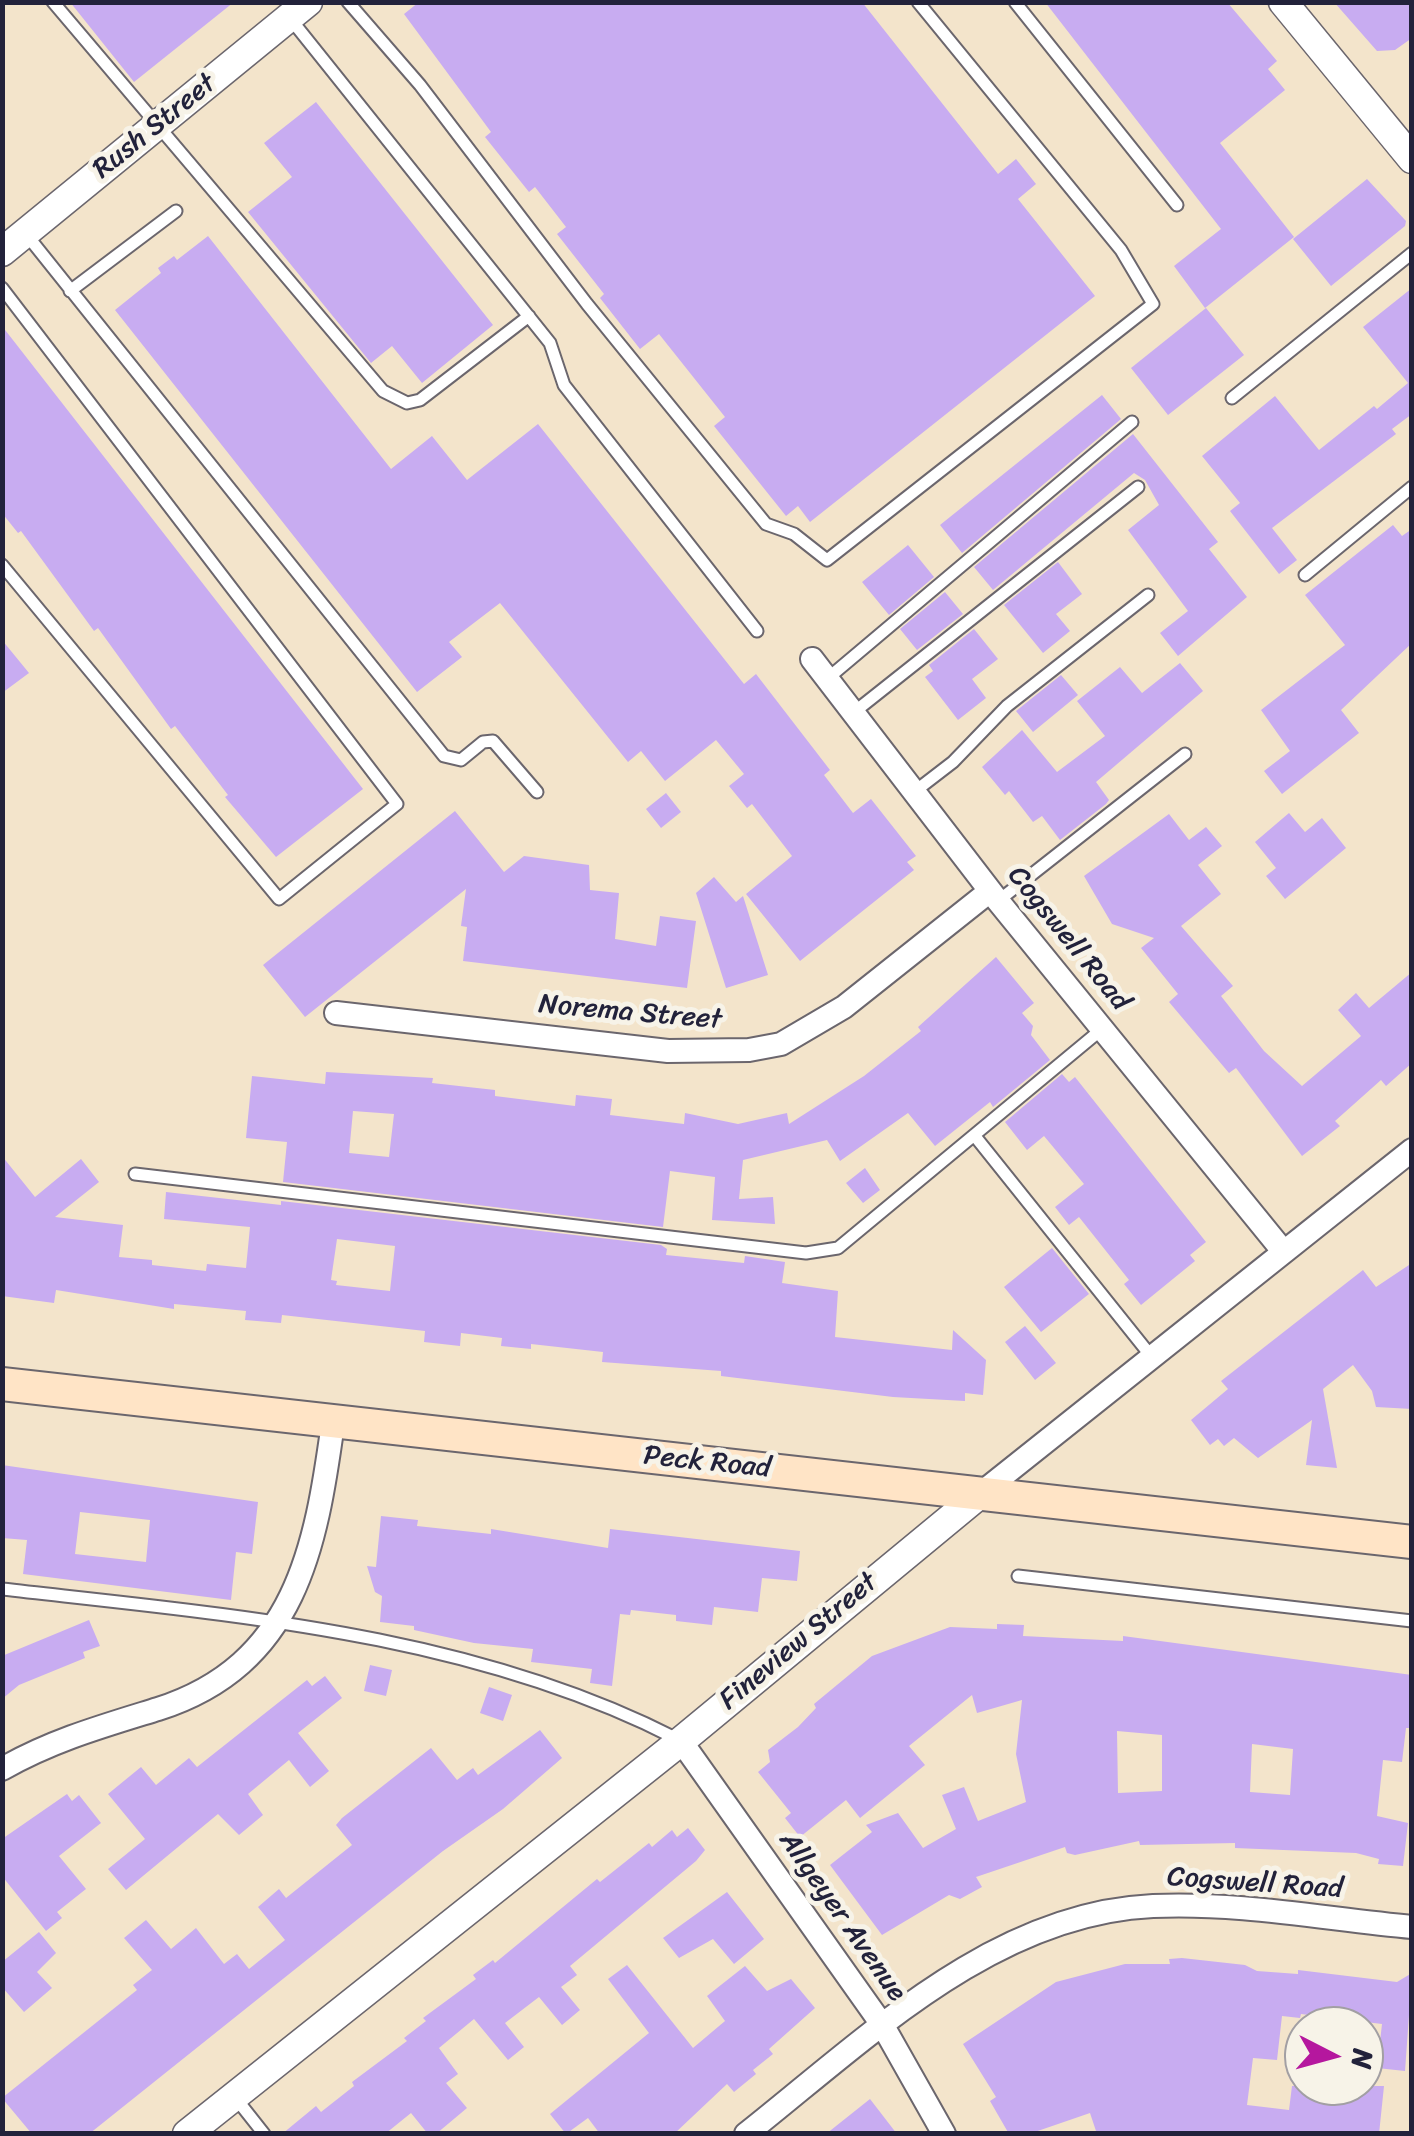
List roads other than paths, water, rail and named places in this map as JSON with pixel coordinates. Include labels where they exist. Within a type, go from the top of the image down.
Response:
[{"type":"main road","name":"Peck Road","points":[[2,1384],[1412,1542]]},
{"type":"street","points":[[1283,2],[1412,159]]},
{"type":"street","name":"Rush Street","points":[[2,252],[297,8]]},
{"type":"street","name":"Cogswell Road","points":[[819,669],[994,896],[1283,1250]]},
{"type":"street","name":"Norema Street","points":[[336,1013],[668,1051],[749,1050],[781,1044],[844,1007],[994,896]]},
{"type":"street","name":"Fineview Street","points":[[187,2134],[1412,1150]]},
{"type":"street","points":[[2,1770],[73,1734],[202,1691],[236,1666],[292,1600],[320,1516],[333,1423]]},
{"type":"street","name":"Allgeyer Avenue","points":[[680,1741],[883,2026],[944,2134]]},
{"type":"street","name":"Cogswell Road","points":[[746,2134],[883,2026],[1011,1942],[1098,1914],[1198,1905],[1412,1928]]},
{"type":"lane","points":[[53,2],[383,392],[394,399],[420,400],[529,316]]},
{"type":"lane","points":[[348,2],[420,85],[587,304],[766,524],[794,534],[828,560],[1153,304],[1121,250],[918,2]]},
{"type":"lane","points":[[1015,2],[1177,206]]},
{"type":"lane","points":[[297,8],[550,343],[564,385],[757,631]]},
{"type":"lane","points":[[70,292],[176,212]]},
{"type":"lane","points":[[26,234],[444,756],[461,760],[483,742],[493,741],[536,792]]},
{"type":"lane","points":[[1232,398],[1412,253]]},
{"type":"lane","points":[[2,288],[397,804],[279,899],[2,565]]},
{"type":"lane","points":[[819,669],[1132,422]]},
{"type":"lane","points":[[854,713],[1138,486]]},
{"type":"lane","points":[[1305,575],[1412,488]]},
{"type":"lane","points":[[914,792],[952,762],[1007,706],[1148,595]]},
{"type":"lane","points":[[994,896],[1185,754]]},
{"type":"lane","points":[[134,1174],[806,1253],[838,1248],[1102,1030]]},
{"type":"lane","points":[[974,1135],[1151,1356]]},
{"type":"lane","points":[[1018,1576],[1412,1621]]},
{"type":"lane","points":[[2,1589],[277,1621],[426,1650],[590,1696],[680,1741]]},
{"type":"lane","points":[[234,2096],[264,2134]]}]
